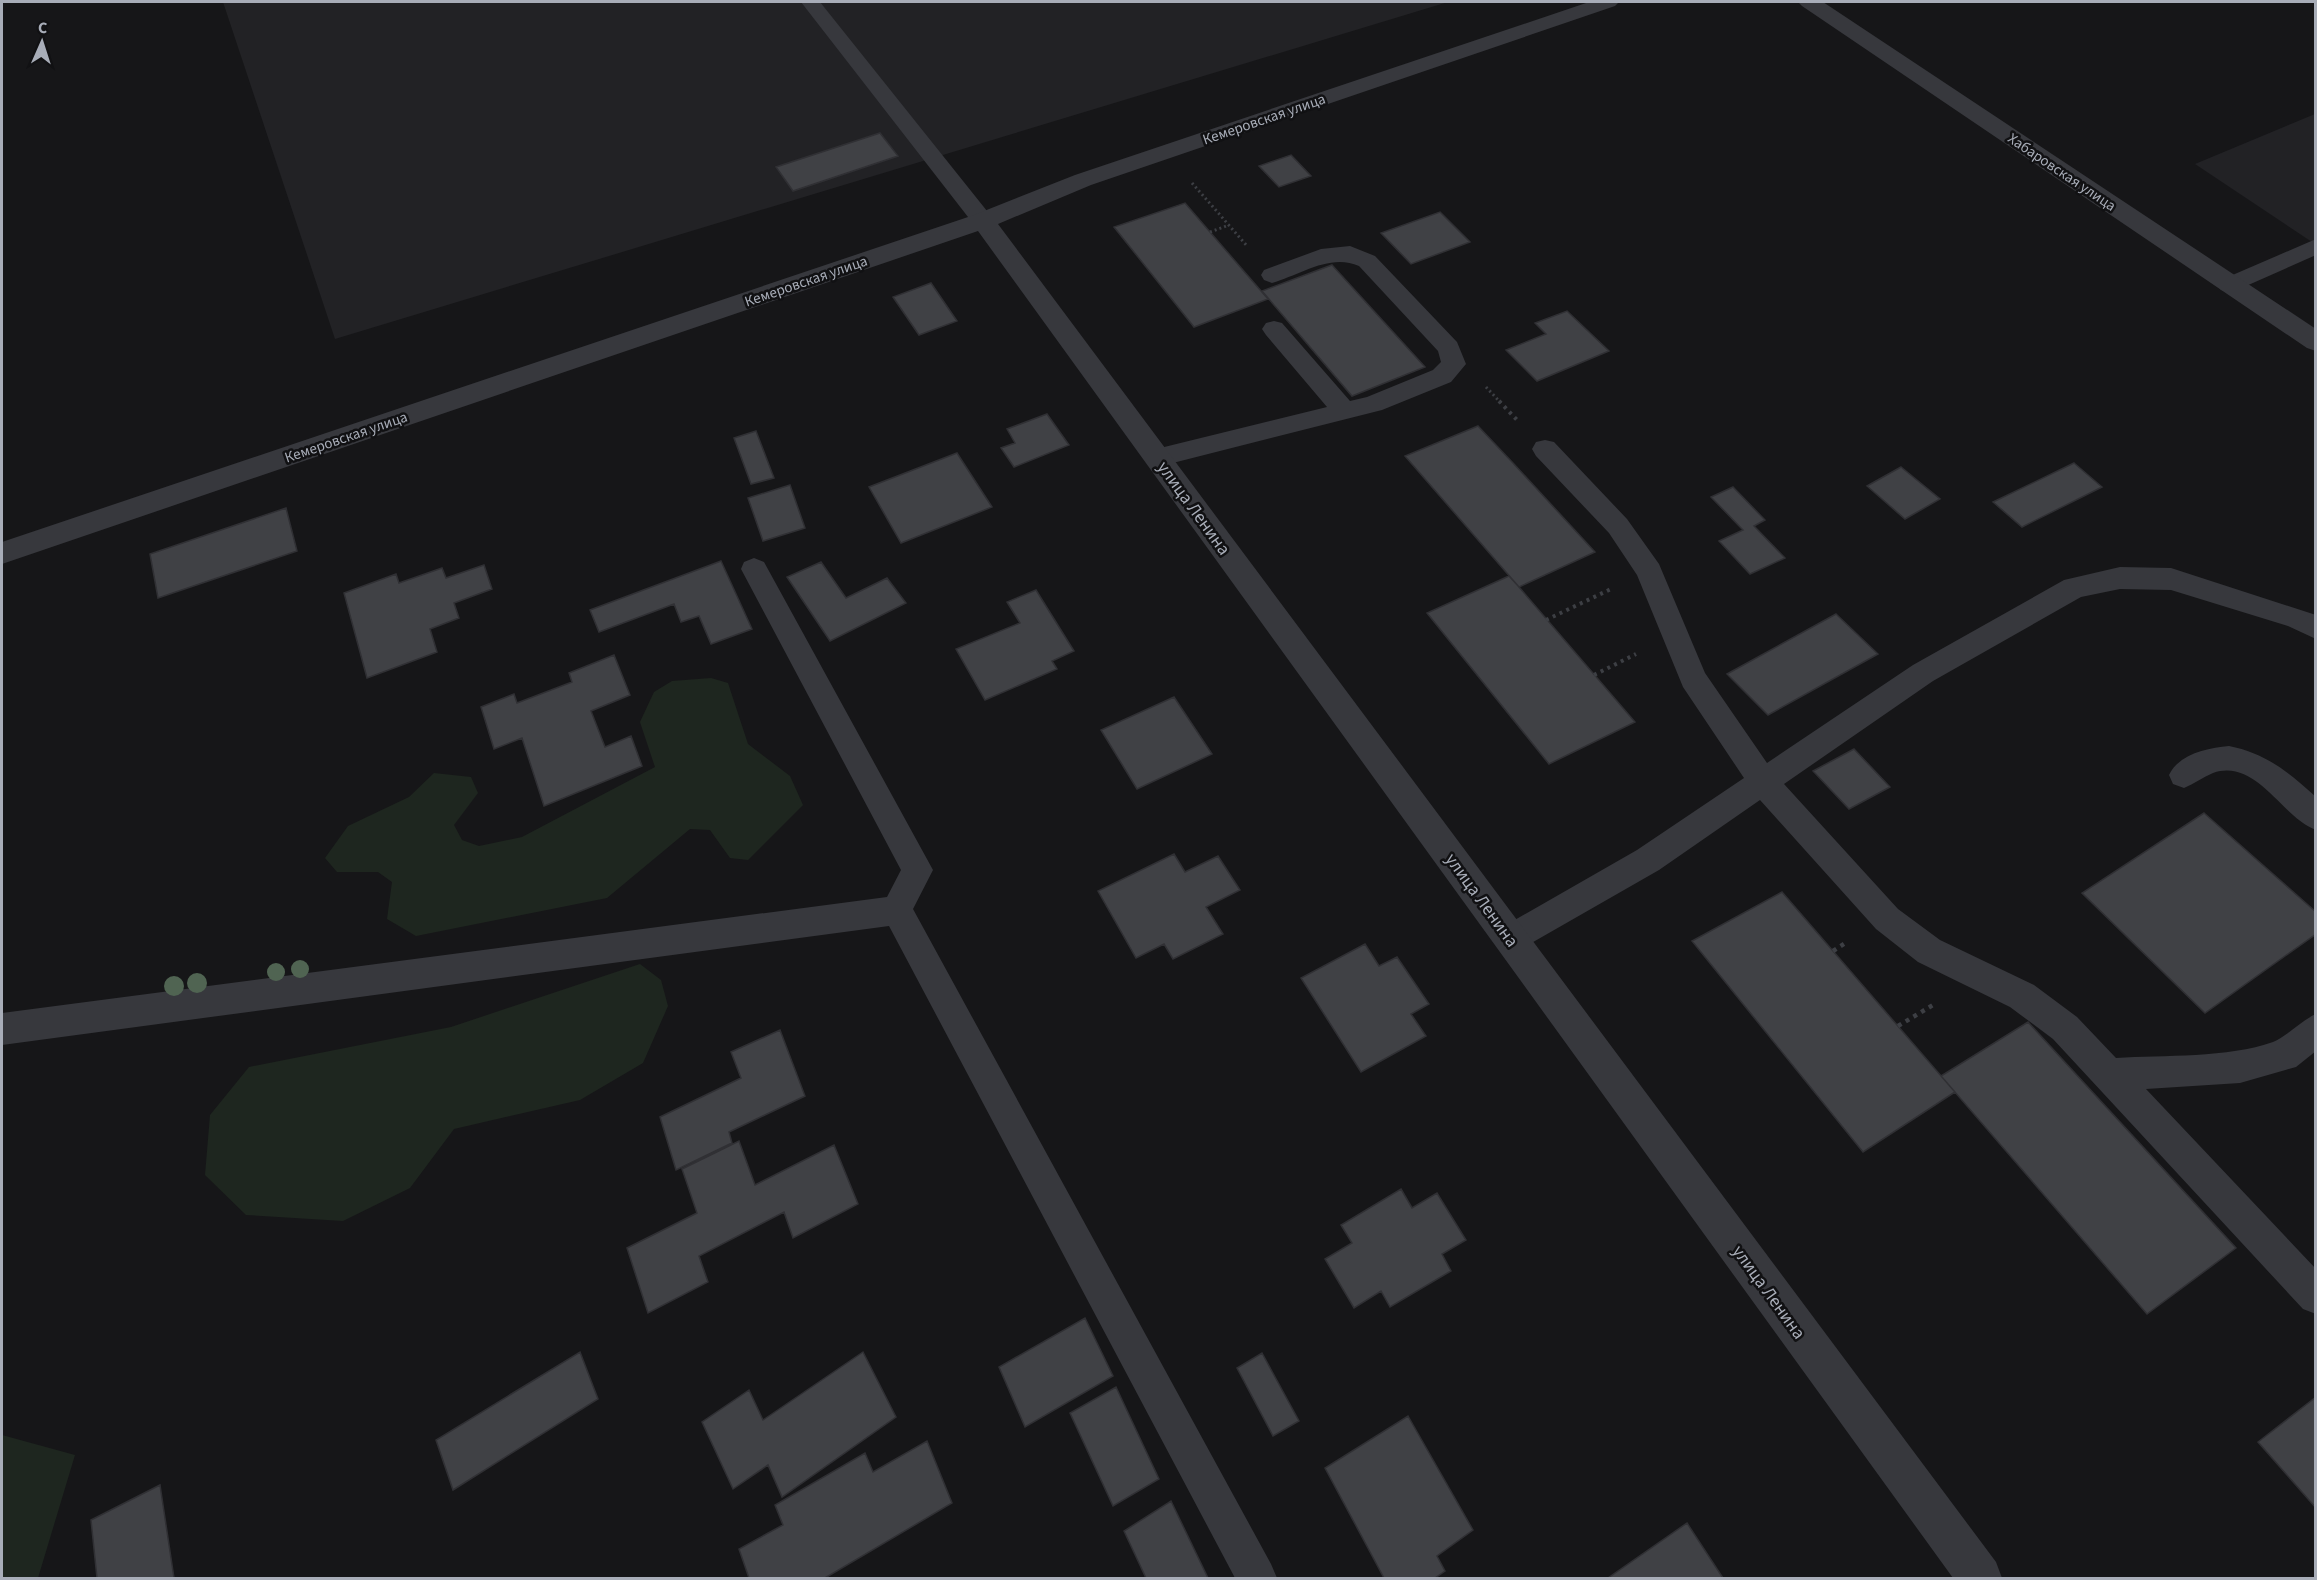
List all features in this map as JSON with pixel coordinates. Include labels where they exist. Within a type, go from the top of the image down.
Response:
[{"type":"street","name":"Кемеровская улица","points":[[2,553],[983,221],[1083,180],[1608,2]]},
{"type":"street","name":"Хабаровская улица","points":[[1809,2],[2316,342]]},
{"type":"street","name":"улица Ленина","points":[[983,221],[1980,1578]]},
{"type":"lane","points":[[810,2],[983,221]]},
{"type":"lane","points":[[2229,285],[2316,246]]},
{"type":"lane","points":[[1157,458],[1373,404],[1442,376],[1454,364],[1449,348],[1367,261],[1350,253],[1329,254],[1272,274]]},
{"type":"lane","points":[[1274,329],[1345,411]]},
{"type":"lane","points":[[1545,449],[1618,526],[1649,571],[1693,679],[1764,783],[1887,919],[1929,951],[2022,996],[2065,1028],[2316,1296]]},
{"type":"lane","points":[[754,569],[917,870],[897,910]]},
{"type":"lane","points":[[1510,939],[1648,860],[1923,673],[2074,588],[2120,578],[2171,579],[2297,618],[2316,628]]},
{"type":"lane","points":[[2184,775],[2213,760],[2242,760],[2272,775],[2316,817]]},
{"type":"lane","points":[[2,1029],[897,910]]},
{"type":"lane","points":[[897,910],[1257,1578]]},
{"type":"lane","points":[[2109,1075],[2240,1067],[2283,1055],[2316,1030]]},
{"type":"path","points":[[1201,194],[1272,274]]},
{"type":"path","points":[[1210,232],[1229,225]]},
{"type":"path","points":[[1454,364],[1481,381],[1545,449]]},
{"type":"path","points":[[1546,620],[1649,571]]},
{"type":"shaded area","points":[[223,2],[1448,2],[335,339]]},
{"type":"shaded area","points":[[2315,114],[2315,244],[2195,164]]},
{"type":"shaded area","points":[[711,678],[728,683],[748,744],[790,776],[803,805],[748,860],[730,858],[710,830],[690,829],[607,898],[416,936],[387,919],[392,882],[378,872],[337,872],[325,858],[348,826],[409,797],[434,773],[471,777],[478,793],[454,825],[462,840],[479,846],[522,837],[655,767],[640,722],[654,692],[672,681]]},
{"type":"shaded area","points":[[640,964],[661,980],[668,1006],[643,1063],[580,1100],[454,1129],[410,1188],[343,1221],[246,1215],[205,1175],[210,1115],[249,1067],[451,1027]]},
{"type":"shaded area","points":[[2,1435],[75,1455],[38,1578],[2,1578]]},
{"type":"building","points":[[880,133],[898,156],[793,191],[776,167]]},
{"type":"building","points":[[1291,155],[1311,176],[1279,187],[1259,166]]},
{"type":"building","points":[[1185,203],[1268,299],[1194,327],[1114,227]]},
{"type":"building","points":[[1440,212],[1470,242],[1411,264],[1381,233]]},
{"type":"building","points":[[1332,265],[1425,367],[1352,396],[1262,291]]},
{"type":"building","points":[[931,283],[957,321],[919,335],[893,297]]},
{"type":"building","points":[[1567,311],[1609,351],[1537,381],[1506,350],[1546,334],[1535,323]]},
{"type":"building","points":[[1047,414],[1069,445],[1014,467],[1001,448],[1015,443],[1007,429]]},
{"type":"building","points":[[1478,426],[1595,552],[1519,587],[1405,456]]},
{"type":"building","points":[[756,431],[774,478],[751,484],[734,438]]},
{"type":"building","points":[[957,453],[992,507],[901,543],[869,487]]},
{"type":"building","points":[[2074,463],[2102,487],[2022,527],[1993,502]]},
{"type":"building","points":[[1901,467],[1940,499],[1905,519],[1867,486]]},
{"type":"building","points":[[790,485],[805,528],[763,541],[748,498]]},
{"type":"building","points":[[1733,487],[1765,520],[1754,526],[1785,558],[1750,574],[1719,541],[1743,530],[1711,497]]},
{"type":"building","points":[[286,508],[297,551],[158,598],[150,554]]},
{"type":"building","points":[[721,561],[752,629],[711,644],[699,616],[681,622],[674,604],[599,632],[590,610]]},
{"type":"building","points":[[821,562],[846,598],[887,578],[906,603],[830,641],[787,577]]},
{"type":"building","points":[[484,565],[492,589],[454,603],[459,618],[430,629],[437,652],[367,678],[344,593],[396,574],[399,583],[442,568],[446,578]]},
{"type":"building","points":[[1509,576],[1635,722],[1549,764],[1427,613]]},
{"type":"building","points":[[1036,590],[1074,651],[1052,661],[1057,669],[985,700],[956,649],[1020,623],[1007,602]]},
{"type":"building","points":[[1836,614],[1878,654],[1768,715],[1727,674]]},
{"type":"building","points":[[614,655],[630,695],[591,711],[605,747],[631,736],[642,766],[544,806],[522,738],[494,749],[481,707],[514,694],[517,703],[572,682],[569,673]]},
{"type":"building","points":[[1174,697],[1212,754],[1137,789],[1101,730]]},
{"type":"building","points":[[1854,749],[1890,787],[1849,809],[1813,771]]},
{"type":"building","points":[[2204,813],[2316,912],[2316,934],[2205,1013],[2082,893]]},
{"type":"building","points":[[1174,854],[1185,872],[1218,856],[1240,890],[1206,907],[1223,934],[1173,959],[1164,944],[1136,958],[1098,891]]},
{"type":"building","points":[[1782,892],[1955,1092],[1863,1152],[1692,941]]},
{"type":"building","points":[[1365,944],[1379,966],[1397,957],[1429,1004],[1411,1014],[1426,1036],[1361,1072],[1301,978]]},
{"type":"building","points":[[2028,1022],[2236,1248],[2147,1314],[1941,1076]]},
{"type":"building","points":[[780,1030],[805,1096],[729,1132],[732,1143],[676,1170],[660,1117],[741,1078],[731,1052]]},
{"type":"building","points":[[739,1141],[755,1185],[834,1145],[858,1204],[793,1238],[784,1212],[699,1256],[708,1282],[648,1313],[627,1248],[697,1213],[682,1169]]},
{"type":"building","points":[[1401,1189],[1412,1208],[1437,1193],[1466,1240],[1442,1254],[1451,1271],[1390,1307],[1381,1291],[1354,1308],[1325,1259],[1352,1243],[1341,1225]]},
{"type":"building","points":[[1085,1318],[1113,1376],[1025,1427],[999,1367]]},
{"type":"building","points":[[580,1352],[598,1399],[453,1490],[436,1440]]},
{"type":"building","points":[[863,1352],[896,1417],[782,1497],[768,1465],[733,1489],[702,1422],[749,1390],[763,1420]]},
{"type":"building","points":[[1262,1353],[1299,1421],[1273,1436],[1237,1368]]},
{"type":"building","points":[[1116,1387],[1159,1479],[1113,1506],[1070,1413]]},
{"type":"building","points":[[2316,1397],[2316,1508],[2258,1442]]},
{"type":"building","points":[[1408,1416],[1473,1530],[1437,1556],[1445,1571],[1435,1578],[1384,1578],[1325,1468]]},
{"type":"building","points":[[927,1441],[952,1503],[825,1578],[749,1578],[739,1549],[783,1525],[775,1505],[865,1453],[873,1472]]},
{"type":"building","points":[[160,1485],[174,1578],[97,1578],[91,1520]]},
{"type":"building","points":[[1171,1501],[1208,1578],[1146,1578],[1124,1531]]},
{"type":"building","points":[[1687,1523],[1723,1578],[1608,1578]]}]
